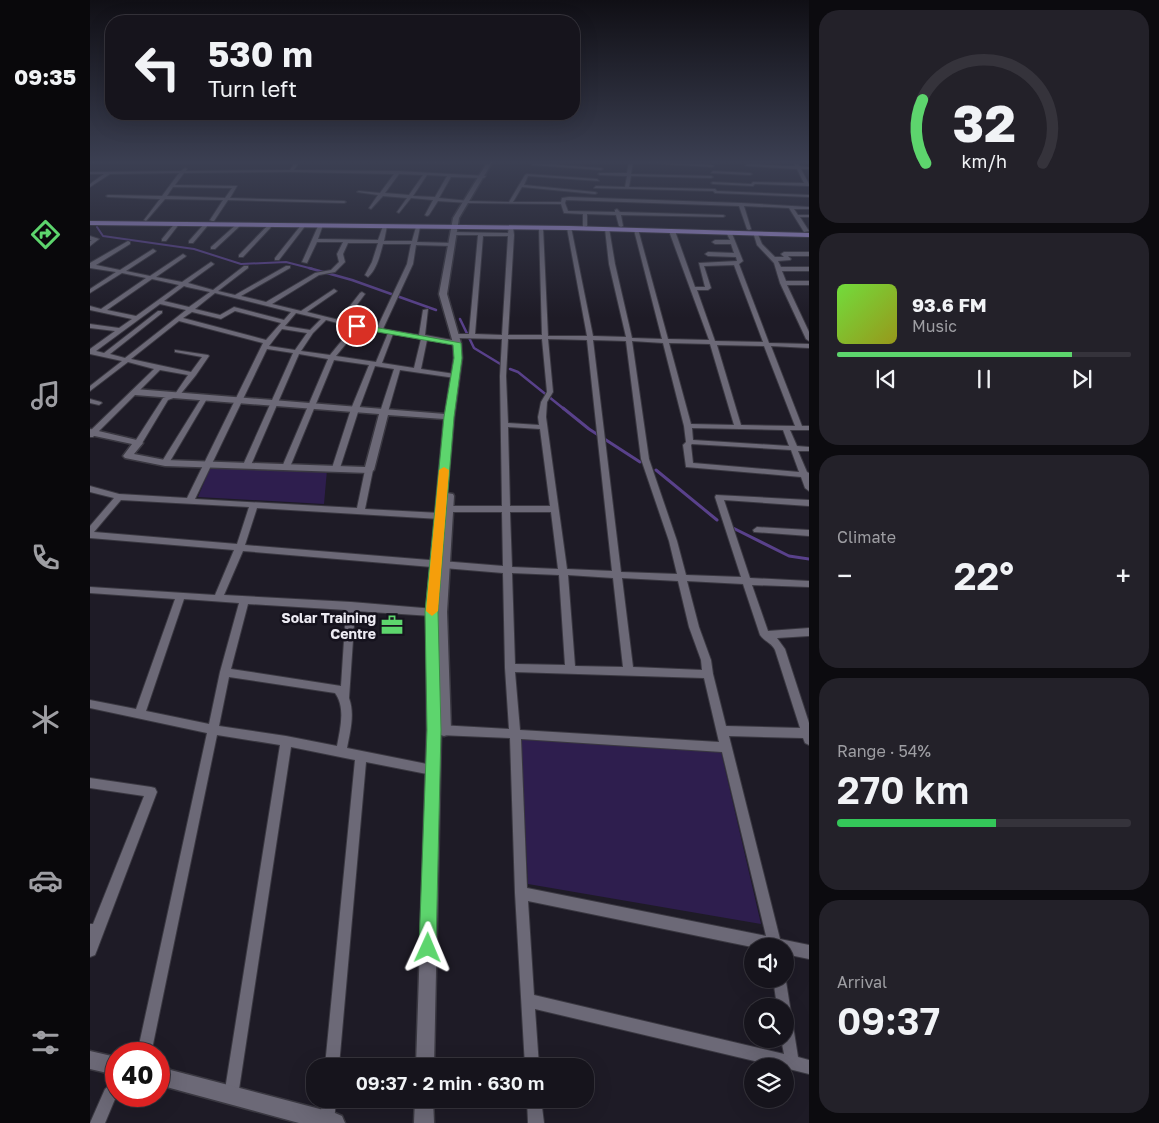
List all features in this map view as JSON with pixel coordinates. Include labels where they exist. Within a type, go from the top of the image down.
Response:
[{"type":"highway","points":[[90,221],[146,220],[178,224],[210,222],[511,231],[541,228],[636,230],[673,226]]},
{"type":"highway","points":[[90,221],[457,228],[726,225],[752,231],[808,232]]},
{"type":"street","points":[[146,220],[151,213]]},
{"type":"street","points":[[191,242],[216,213]]},
{"type":"street","points":[[443,511],[464,358],[449,294],[457,228],[463,213]]},
{"type":"street","points":[[585,213],[585,226]]},
{"type":"street","points":[[618,213],[621,226]]},
{"type":"street","points":[[639,213],[670,214],[726,225]]},
{"type":"street","points":[[723,213],[740,261],[736,264],[799,428]]},
{"type":"street","points":[[745,213],[760,246],[777,263],[809,340]]},
{"type":"street","points":[[794,213],[808,232]]},
{"type":"street","points":[[670,214],[693,289],[713,343],[738,427]]},
{"type":"street","points":[[796,216],[809,216]]},
{"type":"street","points":[[164,240],[178,224]]},
{"type":"street","points":[[213,248],[240,224]]},
{"type":"street","points":[[241,256],[271,225]]},
{"type":"street","points":[[277,259],[304,225]]},
{"type":"street","points":[[305,262],[321,225]]},
{"type":"street","points":[[368,276],[375,262],[385,226]]},
{"type":"street","points":[[379,330],[410,264],[418,227]]},
{"type":"street","points":[[315,240],[414,243],[457,228],[481,234],[511,231],[504,376],[510,668],[532,1058]]},
{"type":"street","points":[[541,228],[545,338],[550,392],[544,402],[542,417],[563,572],[570,669]]},
{"type":"street","points":[[569,228],[590,338],[628,671]]},
{"type":"street","points":[[607,229],[612,264],[629,339],[646,458],[673,541],[694,627],[706,660],[726,747],[777,938]]},
{"type":"street","points":[[636,230],[688,426],[690,442],[687,446],[689,464],[807,475]]},
{"type":"street","points":[[472,336],[481,234]]},
{"type":"street","points":[[90,238],[96,239],[90,244]]},
{"type":"street","points":[[268,304],[317,274],[333,271],[342,262],[340,254],[346,241]]},
{"type":"street","points":[[715,242],[733,242]]},
{"type":"street","points":[[91,265],[128,243]]},
{"type":"street","points":[[705,246],[712,264]]},
{"type":"street","points":[[90,291],[153,251]]},
{"type":"street","points":[[708,254],[738,255]]},
{"type":"street","points":[[772,259],[788,260],[784,254],[809,254]]},
{"type":"street","points":[[103,310],[184,256]]},
{"type":"street","points":[[693,289],[708,288],[701,264],[737,263]]},
{"type":"street","points":[[91,352],[211,264]]},
{"type":"street","points":[[91,265],[184,284],[357,326],[423,337],[590,338],[809,346]]},
{"type":"street","points":[[90,389],[246,267]]},
{"type":"street","points":[[236,297],[288,267]]},
{"type":"street","points":[[778,269],[809,268]]},
{"type":"street","points":[[784,283],[809,283]]},
{"type":"street","points":[[190,500],[241,400],[266,344],[282,324],[334,291]]},
{"type":"street","points":[[341,322],[362,294]]},
{"type":"street","points":[[160,302],[221,317],[234,309],[311,332]]},
{"type":"street","points":[[90,308],[137,318]]},
{"type":"street","points":[[417,370],[426,310]]},
{"type":"street","points":[[105,355],[160,312]]},
{"type":"street","points":[[248,465],[297,352],[311,332],[325,318]]},
{"type":"street","points":[[178,319],[297,352],[455,376]]},
{"type":"street","points":[[90,326],[120,330]]},
{"type":"street","points":[[286,467],[332,357],[357,326]]},
{"type":"street","points":[[336,468],[355,408],[391,332]]},
{"type":"street","points":[[425,1058],[432,770],[439,730],[440,563],[449,417],[458,358],[458,338]]},
{"type":"street","points":[[177,351],[206,356],[177,395],[165,399],[128,456],[165,463],[369,470]]},
{"type":"street","points":[[91,352],[194,374]]},
{"type":"street","points":[[361,511],[369,470],[398,367]]},
{"type":"street","points":[[91,433],[159,368]]},
{"type":"street","points":[[135,392],[355,408],[449,417]]},
{"type":"street","points":[[165,463],[204,397]]},
{"type":"street","points":[[90,401],[99,403]]},
{"type":"street","points":[[505,425],[544,427]]},
{"type":"street","points":[[688,426],[809,428]]},
{"type":"street","points":[[786,428],[807,475],[809,488]]},
{"type":"street","points":[[91,433],[138,443]]},
{"type":"street","points":[[690,442],[809,449]]},
{"type":"street","points":[[90,489],[119,497],[361,511],[555,509]]},
{"type":"street","points":[[722,730],[808,737],[806,720],[780,649],[776,642],[765,634],[719,496],[809,503]]},
{"type":"street","points":[[90,533],[119,497]]},
{"type":"street","points":[[219,598],[240,547],[254,504]]},
{"type":"street","points":[[757,530],[809,533]]},
{"type":"street","points":[[90,533],[509,570],[809,584]]},
{"type":"street","points":[[439,730],[432,612],[440,563]]},
{"type":"street","points":[[90,590],[432,612]]},
{"type":"street","points":[[140,713],[181,595]]},
{"type":"street","points":[[147,1042],[225,672],[244,600]]},
{"type":"street","points":[[341,752],[346,713],[345,696],[351,606]]},
{"type":"street","points":[[765,634],[809,632]]},
{"type":"street","points":[[510,668],[708,674]]},
{"type":"street","points":[[225,672],[338,689],[345,696]]},
{"type":"street","points":[[90,704],[140,713],[213,730],[286,741],[432,770]]},
{"type":"street","points":[[439,730],[726,747]]},
{"type":"street","points":[[231,1096],[286,741]]},
{"type":"street","points":[[333,1058],[361,757]]},
{"type":"street","points":[[90,783],[151,792],[94,930],[90,950]]},
{"type":"street","points":[[521,893],[744,939]]},
{"type":"street","points":[[794,949],[809,952]]},
{"type":"street","points":[[528,1000],[771,1058]]},
{"type":"street","points":[[90,1060],[105,1063]]},
{"type":"street","points":[[794,1063],[809,1067]]},
{"type":"street","points":[[170,1079],[331,1122],[330,1108]]},
{"type":"street","points":[[97,1123],[105,1105]]},
{"type":"street","points":[[424,1108],[424,1123]]},
{"type":"street","points":[[535,1108],[536,1123]]},
{"type":"shaded area","points":[[294,467],[327,470],[324,504],[198,497],[210,468]]},
{"type":"shaded area","points":[[521,739],[719,743],[761,924],[528,884]]},
{"type":"waterway","points":[[97,227],[103,236],[194,249],[241,264],[286,262],[313,269]]},
{"type":"waterway","points":[[309,268],[352,280],[436,310]]},
{"type":"waterway","points":[[460,319],[474,348],[502,365]]},
{"type":"waterway","points":[[510,369],[518,372],[564,409]]},
{"type":"waterway","points":[[563,408],[589,429],[640,462]]},
{"type":"waterway","points":[[656,470],[717,520]]},
{"type":"waterway","points":[[731,527],[789,556],[809,559]]},
{"type":"slow traffic","points":[[432,611],[444,470]]},
{"type":"place","name":"Solar Training Centre","points":[[392,625]]},
{"type":"route","points":[[357,326],[457,343],[458,358],[449,417],[432,612],[434,730],[428,948]]}]
